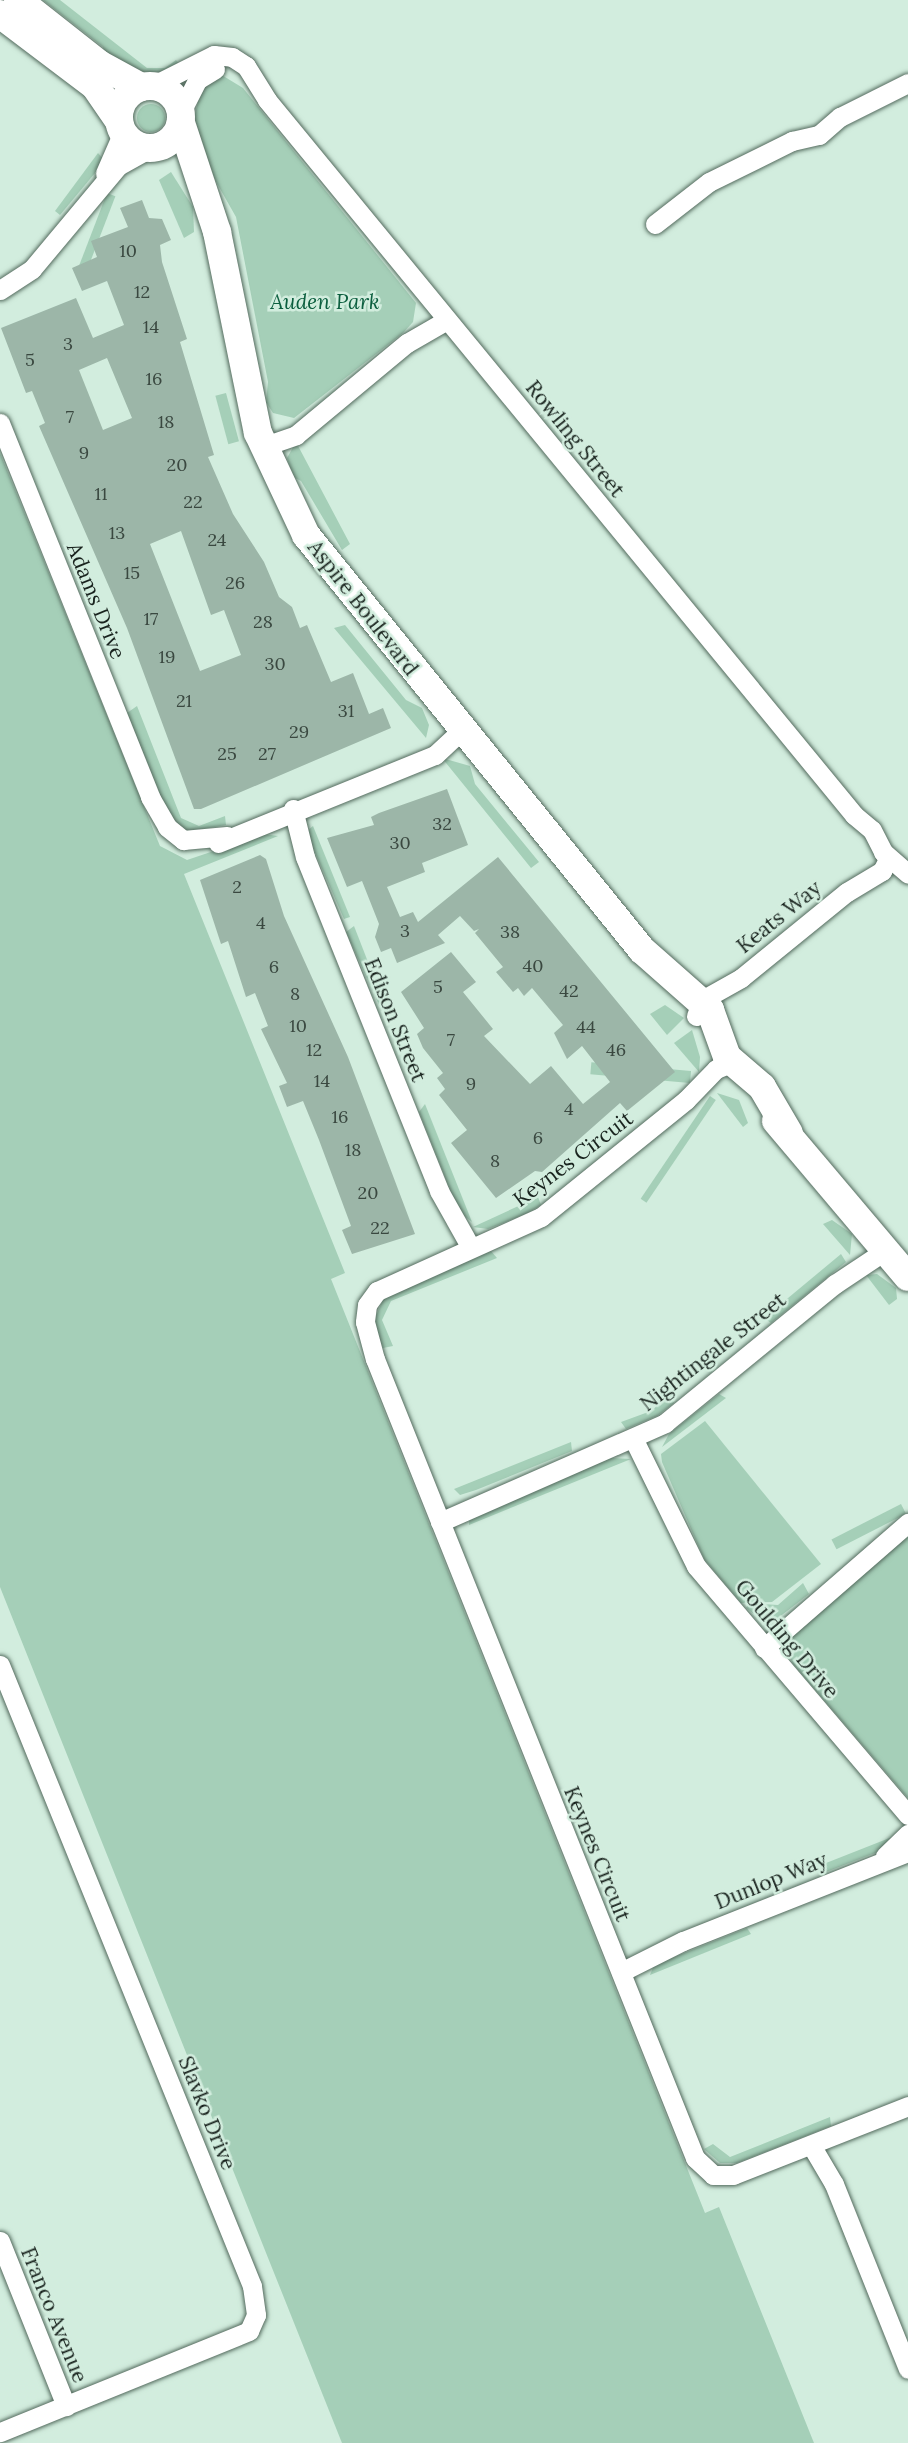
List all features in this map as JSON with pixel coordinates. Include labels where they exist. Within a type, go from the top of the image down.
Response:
[{"type":"street","points":[[5,286],[37,264],[101,184],[155,147],[181,117],[171,94],[146,86],[99,64],[18,0]]},
{"type":"street","points":[[0,14],[95,86],[121,127],[155,147]]},
{"type":"street","name":"Rowling Street","points":[[146,86],[223,54],[246,66],[260,92],[854,815],[872,830],[881,864],[908,889]]},
{"type":"street","name":"Rowling Street","points":[[181,117],[197,80],[219,67],[260,92]]},
{"type":"street","points":[[655,224],[709,182],[792,141],[814,121],[841,117],[908,83]]},
{"type":"street","points":[[101,184],[121,127],[124,100],[146,86]]},
{"type":"street","name":"Aspire Boulevard","points":[[181,117],[208,202],[260,440],[318,553],[646,956],[703,1009]]},
{"type":"street","name":"Aspire Boulevard","points":[[155,147],[208,202]]},
{"type":"street","points":[[260,440],[296,435],[442,314]]},
{"type":"street","name":"Adams Drive","points":[[0,423],[150,797],[167,828],[183,840],[227,836],[408,763],[435,755],[457,726]]},
{"type":"street","name":"Edison Street","points":[[286,812],[463,1251]]},
{"type":"street","name":"Rowling Street","points":[[881,864],[908,874]]},
{"type":"street","name":"Keats Way","points":[[703,1009],[881,864]]},
{"type":"street","points":[[703,1009],[723,1070],[762,1087],[789,1133],[908,1277]]},
{"type":"street","name":"Keynes Circuit","points":[[723,1070],[541,1217],[403,1276],[374,1282],[356,1298],[355,1325],[371,1350],[618,1966],[705,2170],[733,2175],[908,2106]]},
{"type":"street","name":"Nightingale Street","points":[[438,1516],[640,1435],[672,1418],[882,1246]]},
{"type":"street","name":"Goulding Drive","points":[[640,1435],[690,1557],[908,1815]]},
{"type":"street","points":[[761,1643],[908,1523]]},
{"type":"street","name":"Slavko Drive","points":[[0,1665],[253,2286],[256,2315],[249,2331],[0,2432]]},
{"type":"street","name":"Dunlop Way","points":[[876,1863],[908,1834]]},
{"type":"street","name":"Dunlop Way","points":[[618,1966],[908,1852]]},
{"type":"street","points":[[818,2142],[908,2369]]},
{"type":"street","name":"Franco Avenue","points":[[0,2241],[66,2406]]},
{"type":"green space","points":[[43,0],[60,0],[147,68],[165,68],[176,60],[180,65],[154,78],[138,74],[104,56],[103,47]]},
{"type":"green space","name":"Auden Park","points":[[220,74],[243,88],[416,303],[413,322],[403,333],[294,418],[273,413],[266,402],[268,382],[236,217],[206,164],[193,122],[203,81]]},
{"type":"green space","points":[[151,104],[161,108],[165,118],[161,128],[151,132],[141,128],[137,118],[141,108]]},
{"type":"green space","points":[[98,153],[105,161],[60,215],[55,211]]},
{"type":"green space","points":[[171,172],[193,207],[194,232],[184,238],[159,180]]},
{"type":"green space","points":[[107,193],[115,196],[87,269],[79,266]]},
{"type":"green space","points":[[226,393],[239,441],[228,444],[215,396]]},
{"type":"green space","points":[[296,442],[350,544],[342,550],[301,481],[293,477],[287,458]]},
{"type":"green space","points":[[0,453],[160,846],[187,860],[264,834],[278,836],[184,874],[345,1273],[331,1279],[705,2213],[719,2207],[814,2443],[342,2443],[0,1587]]},
{"type":"green space","points":[[345,625],[406,700],[422,708],[429,725],[426,738],[334,628]]},
{"type":"green space","points":[[137,706],[181,818],[199,826],[225,816],[226,825],[185,832],[168,814],[127,713]]},
{"type":"green space","points":[[442,758],[470,766],[475,784],[539,862],[531,868]]},
{"type":"green space","points":[[313,826],[350,917],[344,919],[310,841],[308,830]]},
{"type":"green space","points":[[354,926],[384,1003],[380,1007],[346,932]]},
{"type":"green space","points":[[665,1005],[684,1018],[667,1035],[650,1014]]},
{"type":"green space","points":[[692,1030],[700,1057],[699,1072],[674,1043]]},
{"type":"green space","points":[[591,1062],[691,1071],[690,1083],[590,1074]]},
{"type":"green space","points":[[717,1093],[739,1100],[748,1123],[743,1127]]},
{"type":"green space","points":[[710,1096],[716,1100],[646,1203],[641,1199]]},
{"type":"green space","points":[[425,1104],[472,1222],[459,1212],[419,1112]]},
{"type":"green space","points":[[538,1197],[541,1205],[528,1213],[488,1229],[473,1227]]},
{"type":"green space","points":[[832,1220],[852,1234],[850,1255],[823,1224]]},
{"type":"green space","points":[[491,1251],[497,1258],[391,1301],[382,1320],[393,1346],[383,1348],[373,1323],[385,1295]]},
{"type":"green space","points":[[841,1254],[846,1262],[771,1323],[764,1318]]},
{"type":"green space","points":[[877,1274],[896,1288],[897,1299],[889,1305],[866,1275]]},
{"type":"green space","points":[[719,1394],[726,1398],[662,1447],[669,1434]]},
{"type":"green space","points":[[670,1395],[674,1403],[657,1416],[626,1429],[621,1422],[651,1411]]},
{"type":"green space","points":[[705,1421],[821,1564],[772,1602],[741,1603],[704,1559],[662,1462],[661,1454]]},
{"type":"green space","points":[[571,1442],[572,1451],[476,1490],[460,1495],[454,1489]]},
{"type":"green space","points":[[611,1458],[631,1459],[469,1525],[469,1517],[480,1511]]},
{"type":"green space","points":[[901,1504],[906,1514],[836,1549],[832,1539]]},
{"type":"green space","points":[[908,1534],[908,1798],[793,1664],[786,1648],[788,1636]]},
{"type":"green space","points":[[803,1583],[809,1594],[778,1618],[762,1620],[746,1608],[749,1603],[778,1605]]},
{"type":"green space","points":[[892,1837],[880,1851],[826,1872],[821,1865]]},
{"type":"green space","points":[[747,1928],[751,1934],[650,1975],[654,1965]]},
{"type":"green space","points":[[830,2117],[831,2126],[737,2163],[720,2163],[704,2149],[713,2144],[730,2157]]},
{"type":"building","points":[[142,200],[149,218],[162,219],[171,240],[160,245],[162,262],[187,339],[180,342],[214,455],[208,457],[233,514],[264,562],[279,597],[292,607],[300,628],[307,625],[331,682],[353,673],[369,714],[383,708],[391,728],[201,809],[194,809],[127,628],[39,426],[45,423],[32,391],[26,393],[1,328],[76,298],[93,338],[124,325],[107,281],[82,291],[72,268],[97,257],[91,241],[128,227],[120,208]],"holes":[[[107,358],[132,418],[103,430],[79,370]],[[181,531],[211,615],[224,610],[241,655],[200,671],[150,544]]]},
{"type":"building","points":[[447,789],[468,845],[422,863],[425,872],[387,887],[400,917],[413,912],[418,922],[498,857],[675,1072],[627,1111],[620,1103],[542,1172],[535,1171],[496,1198],[451,1143],[467,1130],[439,1095],[445,1089],[437,1078],[443,1073],[423,1048],[417,1034],[424,1028],[401,992],[451,952],[476,982],[463,992],[493,1029],[484,1036],[530,1084],[551,1066],[583,1104],[610,1082],[582,1046],[567,1059],[554,1033],[563,1025],[532,988],[524,996],[518,988],[513,992],[496,972],[503,967],[475,933],[479,929],[474,931],[460,916],[438,935],[445,943],[397,963],[391,948],[381,952],[375,937],[379,924],[362,881],[347,887],[327,838],[374,825],[371,817],[379,813]]},
{"type":"building","points":[[260,855],[266,859],[284,916],[348,1057],[415,1234],[352,1254],[342,1230],[351,1226],[303,1101],[287,1107],[279,1086],[287,1083],[261,1029],[268,1026],[255,993],[246,997],[228,941],[221,944],[200,880]]}]
